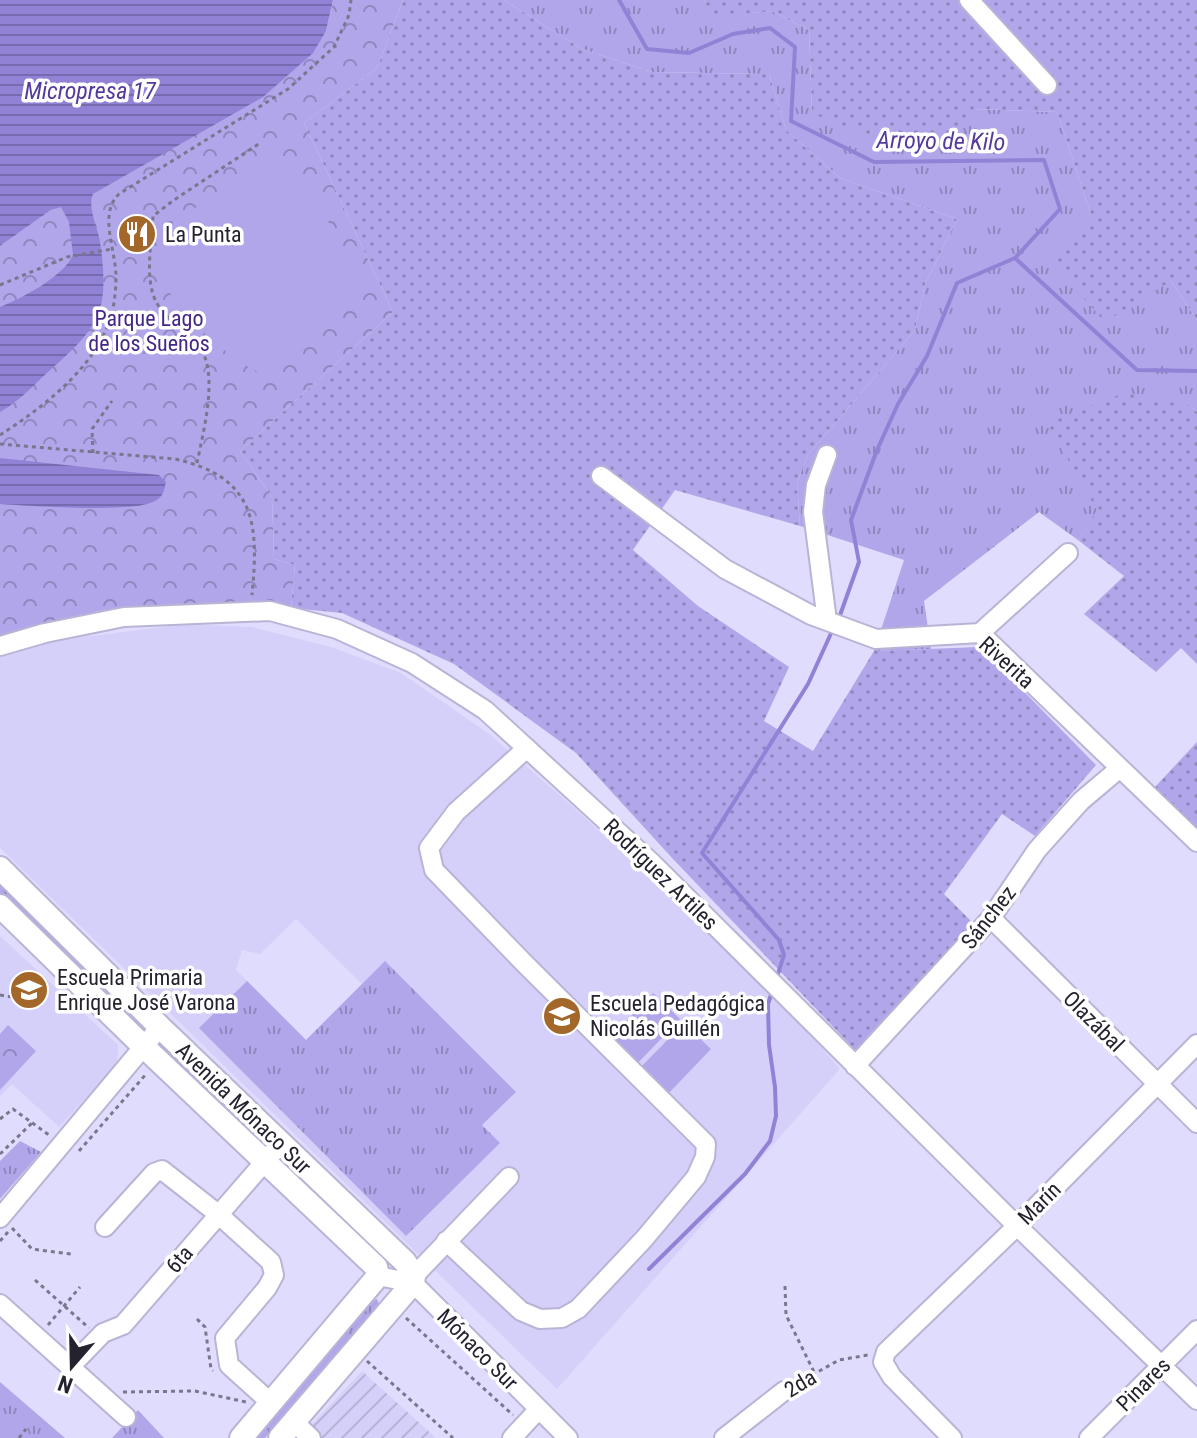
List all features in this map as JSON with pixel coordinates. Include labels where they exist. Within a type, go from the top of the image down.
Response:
[{"type":"main road","name":"Avenida Mónaco Sur","points":[[0,868],[405,1262],[413,1279]]},
{"type":"main road","name":"Avenida Mónaco Sur","points":[[0,906],[376,1267],[378,1276]]},
{"type":"main road","points":[[241,1438],[262,1403],[378,1276]]},
{"type":"main road","points":[[287,1430],[413,1279]]},
{"type":"street","points":[[969,0],[1047,85]]},
{"type":"street","points":[[827,455],[816,485],[813,512],[827,621]]},
{"type":"street","name":"Riverita","points":[[601,476],[725,569],[811,615],[876,639],[980,633],[1197,842]]},
{"type":"street","points":[[980,633],[1068,553]]},
{"type":"street","name":"Rodríguez Artiles","points":[[0,646],[45,633],[124,617],[270,611],[337,629],[412,663],[485,710],[652,863],[1197,1400]]},
{"type":"street","points":[[446,1241],[521,1311],[540,1319],[562,1318],[578,1309],[644,1239],[696,1177],[705,1157],[706,1144],[434,870],[429,848],[456,812],[527,748]]},
{"type":"street","name":"Sánchez","points":[[855,1066],[991,918],[1037,850],[1081,801],[1120,768]]},
{"type":"street","name":"Olazábal","points":[[991,918],[1197,1123]]},
{"type":"street","points":[[6,1223],[62,1144],[160,1027]]},
{"type":"street","name":"Marín","points":[[885,1357],[1197,1044]]},
{"type":"street","name":"6ta","points":[[71,1366],[103,1333],[123,1325],[281,1143]]},
{"type":"street","points":[[105,1227],[154,1173],[162,1170],[218,1214],[271,1262],[274,1275],[267,1288],[225,1338],[229,1365],[262,1403]]},
{"type":"street","points":[[378,1276],[413,1279],[509,1177]]},
{"type":"street","name":"Mónaco Sur","points":[[413,1279],[568,1438]]},
{"type":"street","points":[[0,1304],[126,1417]]},
{"type":"street","name":"Pinares","points":[[1089,1438],[1197,1330]]},
{"type":"street","points":[[885,1357],[892,1377],[952,1438]]},
{"type":"street","name":"2da","points":[[724,1438],[784,1391]]},
{"type":"street","points":[[518,1432],[538,1410]]},
{"type":"street","points":[[287,1430],[311,1438]]},
{"type":"path","points":[[0,435],[30,416],[58,392],[90,356],[112,310],[116,275],[109,212],[111,201],[288,89],[334,47],[349,15],[351,0]]},
{"type":"path","points":[[197,463],[206,419],[209,374],[201,349],[154,298],[150,270],[153,216],[260,143]]},
{"type":"path","points":[[0,285],[67,257],[112,249]]},
{"type":"path","points":[[93,453],[92,429],[112,401]]},
{"type":"path","points":[[0,444],[175,459],[197,463],[219,475],[238,492],[251,513],[256,553],[250,612]]},
{"type":"path","points":[[0,996],[24,999]]},
{"type":"path","points":[[0,1119],[13,1109],[62,1144]]},
{"type":"path","points":[[0,1154],[32,1123]]},
{"type":"path","points":[[6,1223],[32,1249],[71,1254]]},
{"type":"path","points":[[35,1280],[96,1334]]},
{"type":"path","points":[[785,1286],[786,1315],[815,1374]]},
{"type":"path","points":[[38,1337],[80,1287]]},
{"type":"path","points":[[403,1315],[518,1432]]},
{"type":"path","name":"2da","points":[[784,1391],[839,1360],[885,1357]]},
{"type":"path","points":[[364,1358],[453,1438]]},
{"type":"path","points":[[99,1392],[195,1391],[262,1403]]},
{"type":"path","points":[[19,1438],[26,1429]]},
{"type":"shaded area","name":"Escuela Pedagógica Nicolás Guillén","points":[[186,624],[252,627],[331,647],[401,673],[488,733],[572,806],[773,992],[840,1069],[557,1389],[0,848],[0,656],[51,641]],"holes":[[[296,919],[362,984],[306,1040],[236,970],[242,950],[260,954]]]},
{"type":"shaded area","name":"Escuela Primaria Enrique José Varona","points":[[0,936],[118,1045],[117,1064],[59,1127],[12,1084],[0,1096]]},
{"type":"shaded area","points":[[362,1371],[436,1438],[299,1438]]},
{"type":"green space","name":"Parque Lago de los Sueños","points":[[333,0],[403,0],[377,68],[304,123],[393,312],[240,451],[272,497],[274,559],[295,565],[291,608],[89,616],[0,637],[0,246],[51,210],[93,194],[326,31]]},
{"type":"green space","points":[[403,0],[504,0],[582,49],[652,72],[769,74],[786,130],[840,178],[957,219],[925,284],[915,330],[808,455],[797,482],[800,526],[675,490],[633,550],[698,606],[789,667],[764,721],[813,751],[874,651],[980,647],[1096,765],[1035,836],[1002,814],[944,894],[973,923],[861,1056],[576,753],[454,664],[342,613],[291,608],[295,565],[274,559],[272,497],[240,451],[393,312],[304,123],[377,68]]},
{"type":"green space","points":[[504,0],[704,0],[711,16],[772,11],[809,30],[812,112],[973,109],[1057,112],[1091,215],[1171,281],[1197,320],[1197,412],[1191,406],[1048,423],[1098,510],[1078,540],[1039,512],[924,601],[931,649],[874,651],[904,560],[800,526],[797,482],[808,455],[915,330],[925,284],[957,219],[840,178],[786,130],[769,74],[652,72],[582,49]]},
{"type":"green space","points":[[704,0],[1197,0],[1197,320],[1171,281],[1105,322],[1049,259],[1091,215],[1057,112],[973,109],[962,129],[906,144],[836,126],[812,112],[809,30],[772,11],[710,17]]},
{"type":"green space","points":[[281,161],[296,169],[357,269],[357,290],[349,308],[280,368],[262,374],[220,347],[192,321],[163,280],[160,257],[174,221],[265,165]]},
{"type":"green space","points":[[1124,393],[1191,406],[1197,412],[1197,664],[1181,648],[1156,672],[1084,614],[1124,576],[1078,540],[1097,510],[1047,423]]},
{"type":"green space","points":[[1197,742],[1197,830],[1155,787]]},
{"type":"green space","points":[[0,880],[100,981],[101,988],[96,988],[0,895]]},
{"type":"green space","points":[[385,961],[516,1092],[482,1125],[500,1143],[406,1236],[199,1028],[247,981],[306,1040]]},
{"type":"green space","points":[[653,993],[680,1019],[636,1065],[609,1039]]},
{"type":"green space","points":[[684,1023],[711,1049],[667,1095],[640,1068]]},
{"type":"green space","points":[[8,1025],[36,1051],[0,1090],[0,1034]]},
{"type":"green space","points":[[20,1141],[41,1152],[0,1199],[0,1161]]},
{"type":"green space","points":[[377,1299],[380,1306],[265,1438],[252,1438],[371,1301]]},
{"type":"green space","points":[[0,1382],[65,1438],[0,1438]]},
{"type":"green space","points":[[138,1410],[164,1438],[112,1438]]},
{"type":"water","name":"Micropresa 17","points":[[0,0],[333,0],[326,31],[313,53],[263,97],[93,194],[92,211],[103,266],[102,302],[97,316],[90,329],[66,356],[0,412],[0,307],[51,279],[73,255],[69,222],[61,207],[51,210],[0,246]]},
{"type":"water","points":[[0,458],[159,475],[166,482],[159,498],[141,505],[79,508],[0,504]]},
{"type":"waterway","name":"Arroyo de Kilo","points":[[619,0],[647,49],[689,53],[733,34],[770,28],[795,47],[791,121],[874,162],[1044,160],[1060,209],[1015,258],[1137,370],[1197,371]]},
{"type":"waterway","points":[[839,618],[859,562],[851,520],[877,450],[898,404],[927,356],[957,283],[1015,258]]},
{"type":"waterway","points":[[777,977],[784,955],[779,940],[702,853],[808,684],[833,629]]},
{"type":"waterway","points":[[649,1269],[745,1174],[770,1141],[776,1116],[768,1004],[773,989]]},
{"type":"place","name":"La Punta","points":[[137,234]]},
{"type":"place","name":"Escuela Primaria Enrique José Varona","points":[[29,990]]},
{"type":"place","name":"Escuela Pedagógica Nicolás Guillén","points":[[562,1016]]}]
